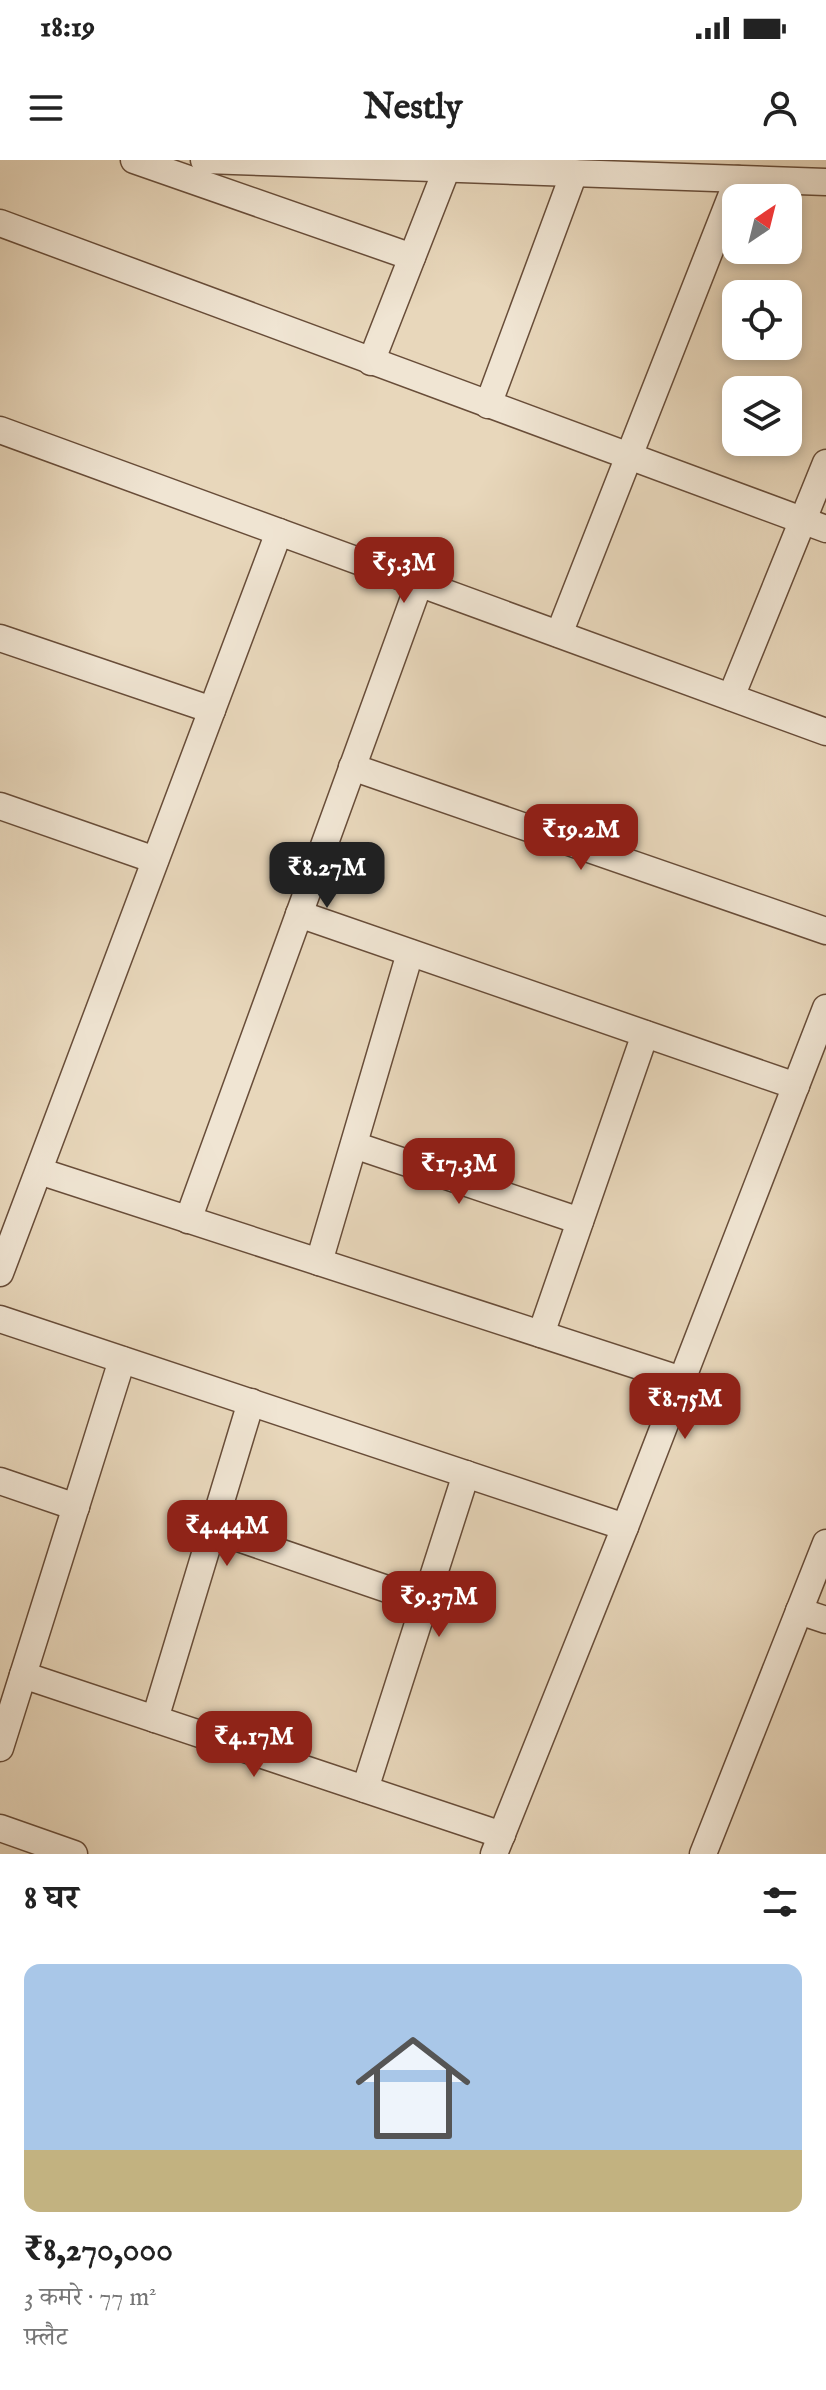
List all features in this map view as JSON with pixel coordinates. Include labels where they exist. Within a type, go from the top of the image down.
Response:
[{"type":"street","points":[[134,160],[412,257]]},
{"type":"street","points":[[204,160],[826,182]]},
{"type":"street","points":[[371,362],[447,168]]},
{"type":"street","points":[[488,405],[574,173]]},
{"type":"street","points":[[559,634],[738,179]]},
{"type":"street","points":[[0,223],[814,525]]},
{"type":"street","points":[[0,430],[826,732]]},
{"type":"street","points":[[731,697],[814,525],[826,463]]},
{"type":"street","points":[[0,1273],[279,532]]},
{"type":"street","points":[[188,1220],[419,584]]},
{"type":"street","points":[[0,638],[212,710]]},
{"type":"street","points":[[352,767],[826,931]]},
{"type":"street","points":[[3,816],[155,860]]},
{"type":"street","points":[[299,914],[796,1086]]},
{"type":"street","points":[[319,1262],[410,953]]},
{"type":"street","points":[[23,1675],[365,1789],[498,1844],[625,1527],[826,1008]]},
{"type":"street","points":[[541,1334],[645,1034]]},
{"type":"street","points":[[354,1145],[580,1221]]},
{"type":"street","points":[[39,1171],[682,1380]]},
{"type":"street","points":[[0,1319],[625,1527]]},
{"type":"street","points":[[0,1748],[122,1360]]},
{"type":"street","points":[[155,1719],[251,1402]]},
{"type":"street","points":[[365,1789],[466,1474]]},
{"type":"street","points":[[0,1481],[76,1507]]},
{"type":"street","points":[[212,1529],[425,1602]]},
{"type":"street","points":[[703,1854],[826,1543]]},
{"type":"street","points":[[799,1611],[826,1620]]},
{"type":"street","points":[[0,1828],[74,1854]]}]
